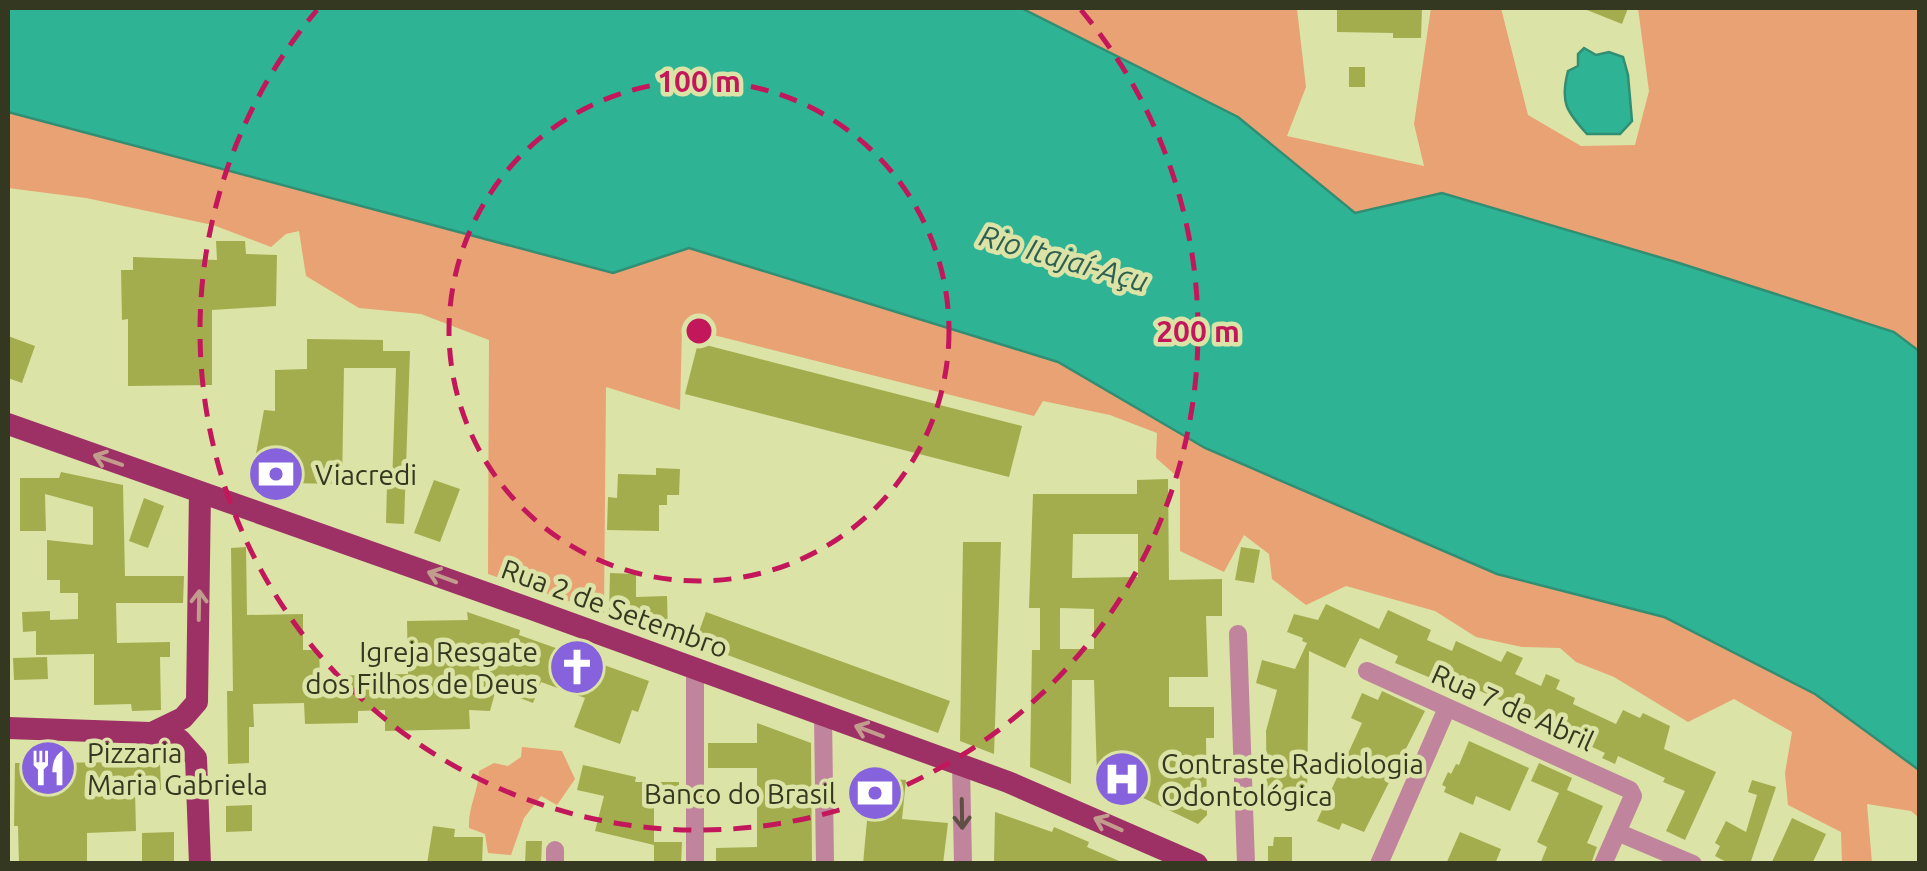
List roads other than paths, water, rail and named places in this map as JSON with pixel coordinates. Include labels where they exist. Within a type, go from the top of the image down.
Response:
[{"type":"main road","name":"Rua 2 de Setembro","points":[[8,424],[961,765],[1197,864]]},
{"type":"main road","points":[[150,733],[183,718],[196,702],[200,492]]},
{"type":"main road","points":[[8,728],[150,733],[180,740],[196,758],[200,864]]},
{"type":"street","points":[[1238,634],[1246,864]]},
{"type":"street","points":[[695,668],[695,864]]},
{"type":"street","name":"Rua 7 de Abril","points":[[1368,671],[1630,790],[1633,796],[1618,832]]},
{"type":"street","points":[[1379,864],[1447,708]]},
{"type":"street","points":[[823,715],[825,864]]},
{"type":"street","points":[[961,765],[962,864]]},
{"type":"street","points":[[1604,864],[1618,832],[1693,864]]},
{"type":"water","name":"Rio Itajaí-Açu","points":[[8,8],[1021,8],[1238,117],[1355,213],[1442,193],[1894,332],[1919,351],[1919,770],[1815,694],[1664,617],[1497,574],[1205,448],[1058,362],[689,248],[613,273],[8,112]]},
{"type":"water","points":[[1584,48],[1596,55],[1609,52],[1623,57],[1632,121],[1620,134],[1587,134],[1567,105],[1568,71],[1578,66],[1578,54]]},
{"type":"place","name":"Viacredi","points":[[276,474]]},
{"type":"place","name":"Igreja Resgate dos Filhos de Deus","points":[[577,667]]},
{"type":"place","name":"Pizzaria Maria Gabriela","points":[[48,768]]},
{"type":"place","name":"Contraste Radiologia Odontológica","points":[[1122,779]]},
{"type":"place","name":"Banco do Brasil","points":[[875,793]]}]
